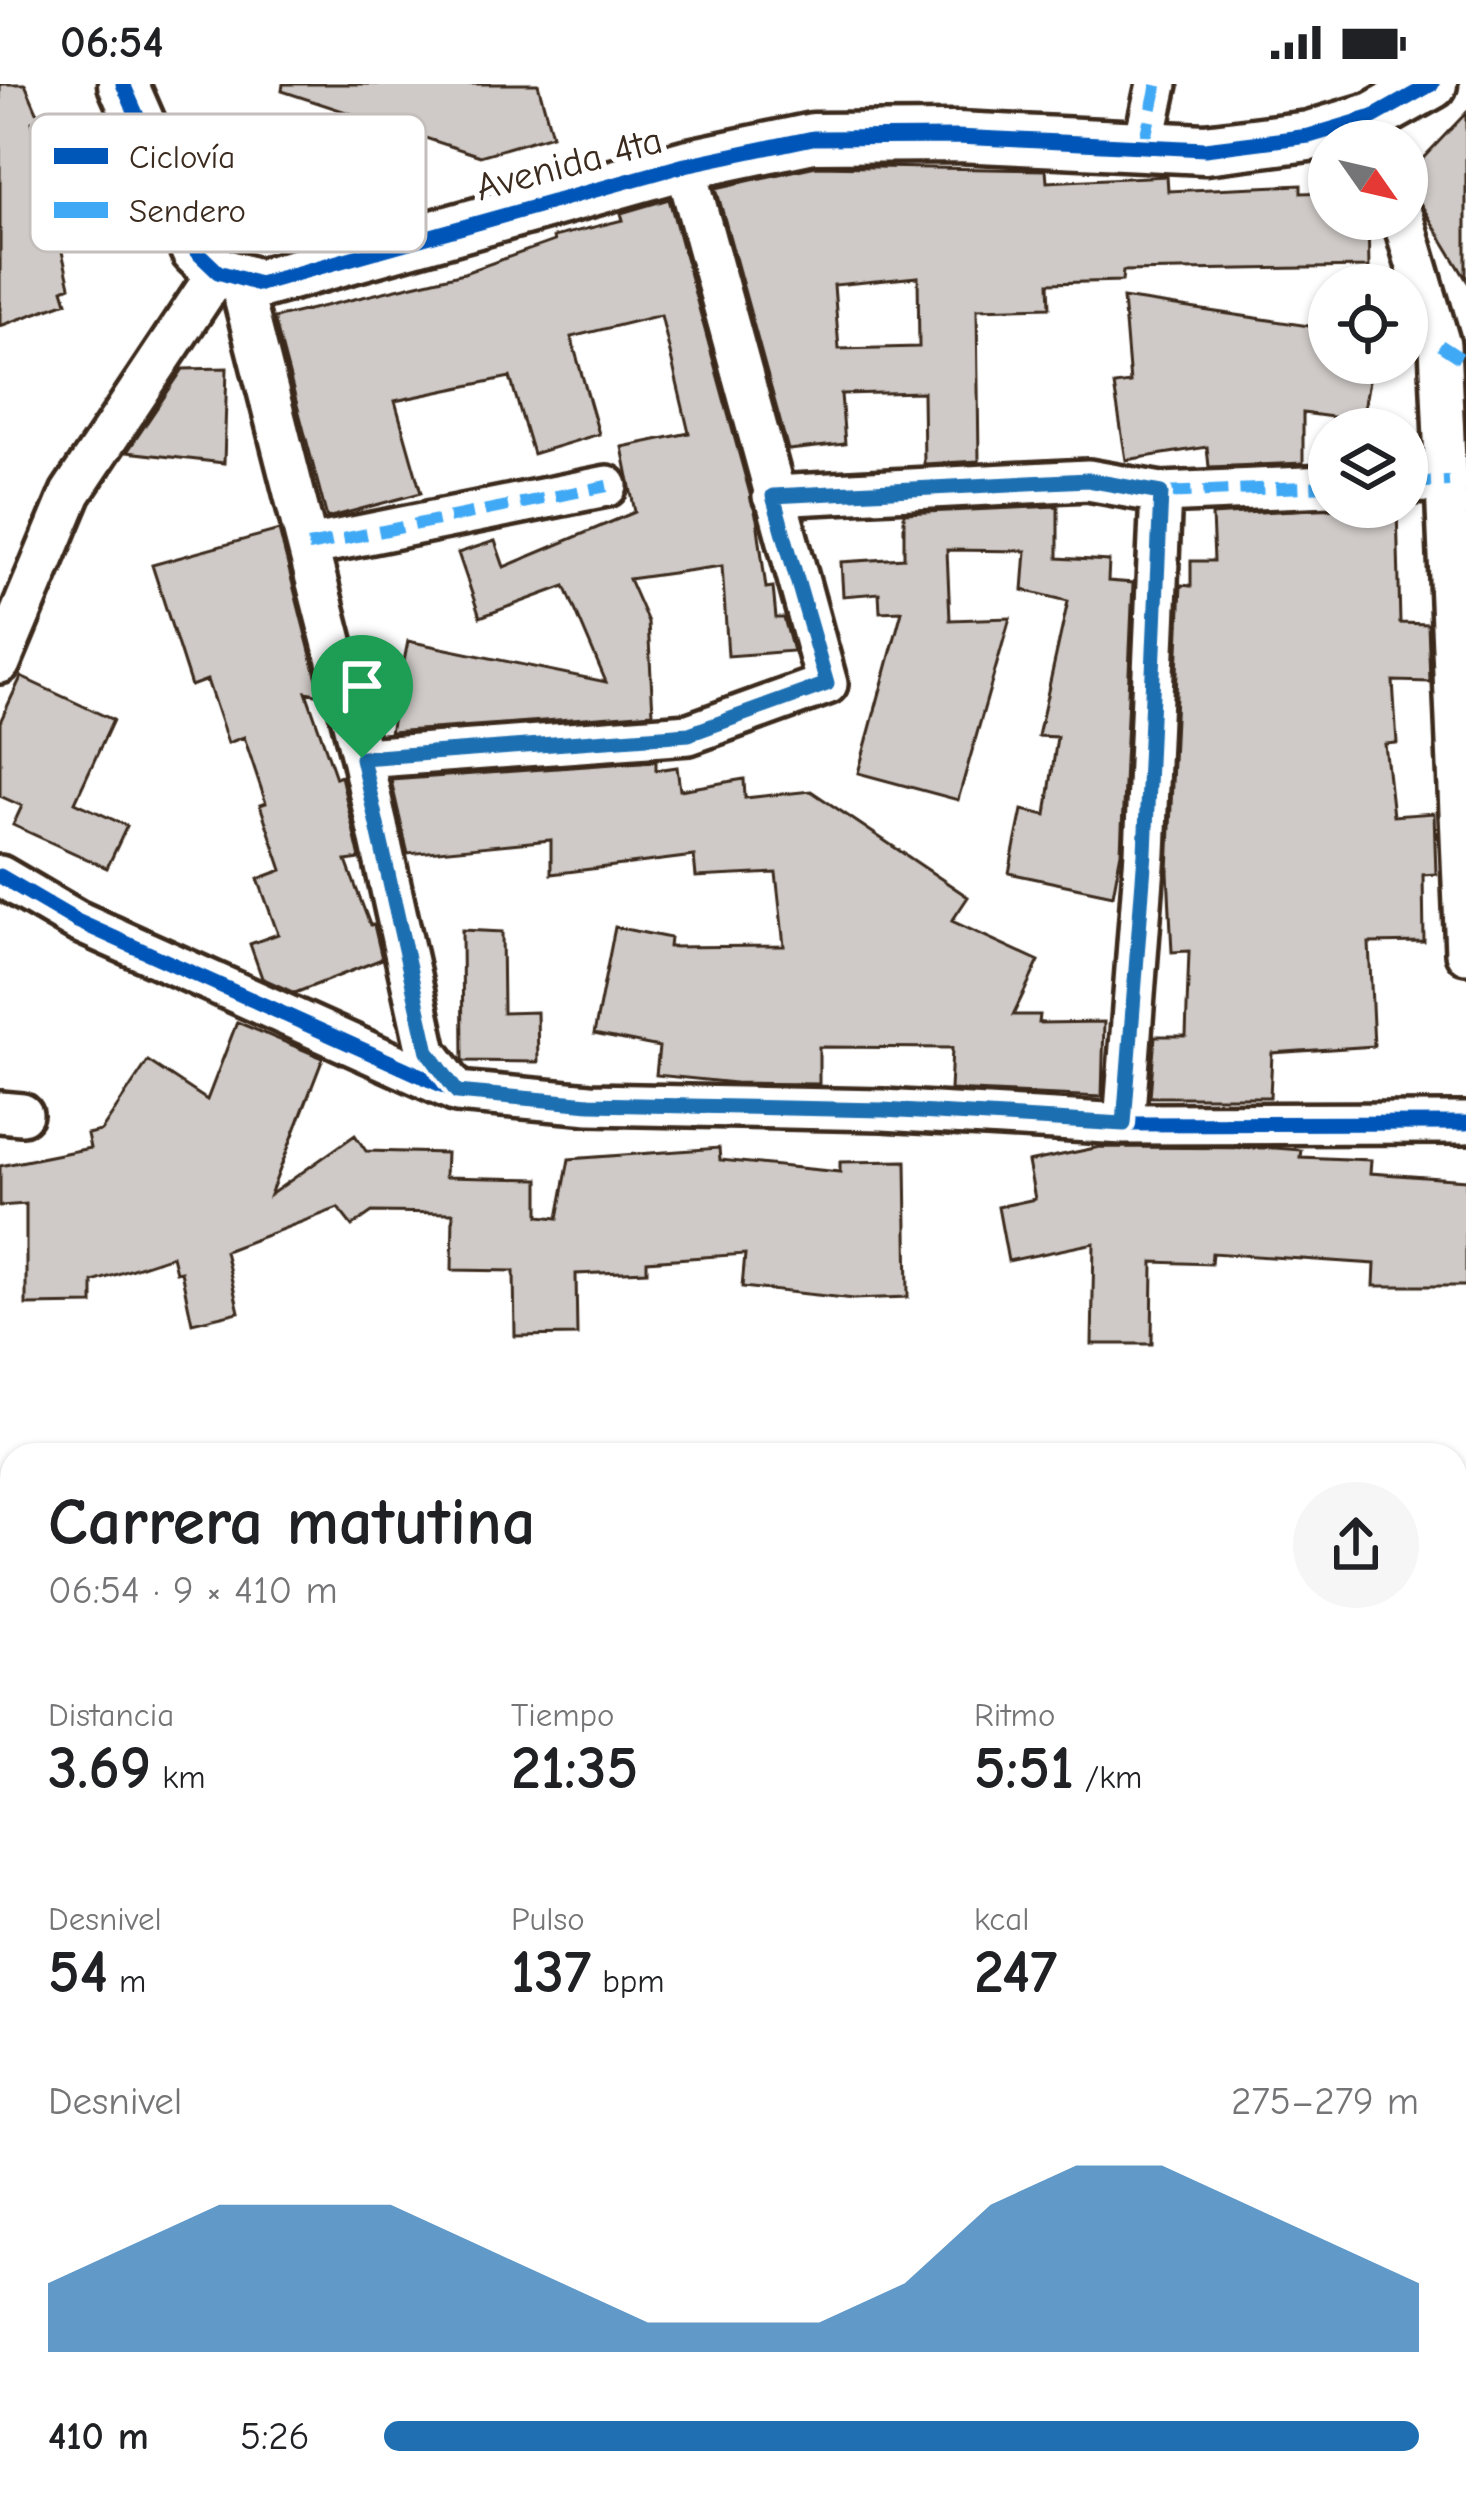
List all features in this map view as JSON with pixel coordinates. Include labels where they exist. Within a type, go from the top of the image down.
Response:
[{"type":"street","points":[[123,84],[136,114]]},
{"type":"street","points":[[1144,144],[1157,84]]},
{"type":"street","name":"Avenida 4ta","points":[[1387,120],[1432,84]]},
{"type":"street","name":"Avenida 4ta","points":[[426,237],[685,165],[813,138],[1205,149],[1308,136]]},
{"type":"street","points":[[362,758],[689,734],[827,684],[685,165]]},
{"type":"street","points":[[1411,240],[1453,354],[1449,481],[1466,953]]},
{"type":"street","points":[[198,252],[229,277],[308,546],[362,758],[428,1052],[457,1092]]},
{"type":"street","name":"Avenida 4ta","points":[[229,277],[259,284],[374,252]]},
{"type":"street","points":[[0,663],[71,493],[229,277]]},
{"type":"street","points":[[773,496],[1088,480],[1161,493],[1308,487]]},
{"type":"street","points":[[1428,482],[1449,481]]},
{"type":"street","points":[[308,546],[607,486]]},
{"type":"street","points":[[1124,1124],[1145,853],[1161,493]]},
{"type":"street","points":[[0,876],[76,921],[457,1092],[590,1104],[883,1110],[1124,1124],[1466,1123]]},
{"type":"building","points":[[0,84],[25,84],[38,114],[30,114],[30,252],[62,252],[70,286],[63,289],[67,302],[0,326]]},
{"type":"building","points":[[283,84],[538,84],[552,135],[480,156],[426,138],[426,114],[352,114],[282,91]]},
{"type":"building","points":[[1466,113],[1466,279],[1428,216],[1428,153]]},
{"type":"building","points":[[816,166],[1046,170],[1047,182],[1167,176],[1168,191],[1301,185],[1301,193],[1308,193],[1308,240],[1368,240],[1369,264],[1123,271],[1122,281],[1049,283],[1050,307],[977,309],[979,461],[924,464],[923,392],[841,394],[845,444],[788,450],[716,188]],"holes":[[[918,277],[919,347],[839,349],[834,285]]]},
{"type":"building","points":[[669,199],[757,519],[766,588],[773,587],[776,618],[784,618],[793,651],[728,656],[722,566],[629,579],[648,622],[653,713],[390,732],[408,641],[606,682],[565,586],[480,617],[458,553],[495,541],[504,567],[635,512],[622,447],[689,433],[661,315],[571,337],[599,434],[533,454],[510,377],[395,401],[421,493],[327,518],[274,318],[464,273],[554,241],[553,237],[623,220],[621,213]]},
{"type":"building","points":[[1123,298],[1308,326],[1308,384],[1368,384],[1364,408],[1308,408],[1308,414],[1303,413],[1303,463],[1209,467],[1207,447],[1126,460],[1114,385],[1130,383]]},
{"type":"building","points":[[227,368],[224,463],[127,452],[183,369]]},
{"type":"building","points":[[1058,506],[1058,558],[1109,561],[1108,581],[1133,583],[1121,852],[1113,895],[1009,873],[1022,810],[1046,815],[1057,737],[1038,736],[1068,601],[1023,590],[1026,551],[947,550],[950,620],[1010,618],[958,800],[858,773],[902,611],[880,612],[879,593],[843,596],[841,562],[904,558],[904,513]]},
{"type":"building","points":[[1308,509],[1308,528],[1398,528],[1400,623],[1428,624],[1430,682],[1393,681],[1397,743],[1385,744],[1393,816],[1434,813],[1436,874],[1423,875],[1424,942],[1369,943],[1374,1046],[1272,1053],[1270,1097],[1150,1097],[1155,1036],[1186,1036],[1189,951],[1172,952],[1168,872],[1181,585],[1191,586],[1191,561],[1214,561],[1212,515]]},
{"type":"building","points":[[279,530],[321,695],[306,692],[336,778],[341,776],[360,859],[346,861],[370,925],[374,925],[382,959],[295,993],[262,978],[250,944],[278,934],[258,879],[282,870],[244,737],[228,743],[207,680],[191,686],[152,565]]},
{"type":"building","points":[[21,677],[113,720],[75,802],[127,826],[107,868],[13,825],[22,806],[0,796],[0,722]]},
{"type":"building","points":[[656,761],[656,770],[677,767],[680,790],[744,779],[745,798],[811,791],[968,897],[952,921],[1039,961],[1013,1015],[1040,1015],[1039,1023],[1104,1022],[1102,1097],[950,1090],[952,1048],[819,1047],[819,1084],[735,1083],[656,1075],[659,1047],[594,1034],[615,927],[670,938],[669,947],[784,946],[776,873],[696,877],[694,856],[551,874],[551,840],[408,854],[391,780]]},
{"type":"building","points":[[462,930],[502,932],[503,1013],[537,1012],[538,1062],[463,1061]]},
{"type":"building","points":[[237,1022],[323,1058],[270,1195],[355,1135],[366,1151],[446,1153],[445,1177],[539,1179],[539,1216],[558,1218],[569,1159],[719,1148],[720,1160],[840,1172],[840,1162],[906,1161],[908,1297],[854,1299],[742,1287],[745,1254],[647,1261],[647,1271],[576,1274],[577,1335],[515,1336],[514,1271],[452,1270],[453,1213],[372,1212],[352,1226],[338,1208],[225,1251],[239,1312],[192,1323],[181,1271],[176,1272],[172,1256],[93,1282],[93,1304],[26,1305],[26,1204],[0,1206],[0,1166],[90,1148],[87,1134],[101,1131],[148,1061],[207,1100]]},
{"type":"building","points":[[1100,1147],[1301,1150],[1300,1157],[1371,1160],[1370,1173],[1466,1180],[1466,1286],[1374,1286],[1375,1264],[1212,1253],[1211,1264],[1153,1262],[1152,1344],[1092,1344],[1094,1243],[1008,1261],[998,1207],[1035,1199],[1028,1162]]},
{"type":"marked path","points":[[1144,144],[1157,84]]},
{"type":"marked path","points":[[1440,345],[1466,362]]},
{"type":"marked path","points":[[773,496],[1088,480],[1161,493],[1308,487]]},
{"type":"marked path","points":[[1428,482],[1449,481]]},
{"type":"marked path","points":[[308,546],[607,486]]},
{"type":"marked path","points":[[362,758],[689,734],[827,684]]},
{"type":"cycle path","points":[[123,84],[136,114]]},
{"type":"cycle path","points":[[426,237],[685,165],[813,138],[957,137],[1205,149],[1309,136],[1373,117],[1432,84]]},
{"type":"cycle path","points":[[197,252],[218,272],[259,284],[374,252]]},
{"type":"cycle path","points":[[0,876],[77,921],[457,1092],[590,1104],[883,1110],[1124,1124],[1466,1123]]},
{"type":"route","points":[[1088,480],[1161,493],[1145,853],[1124,1124],[883,1110],[590,1104],[457,1092],[428,1052],[362,758],[689,734],[827,684],[773,496],[1088,480]]}]
